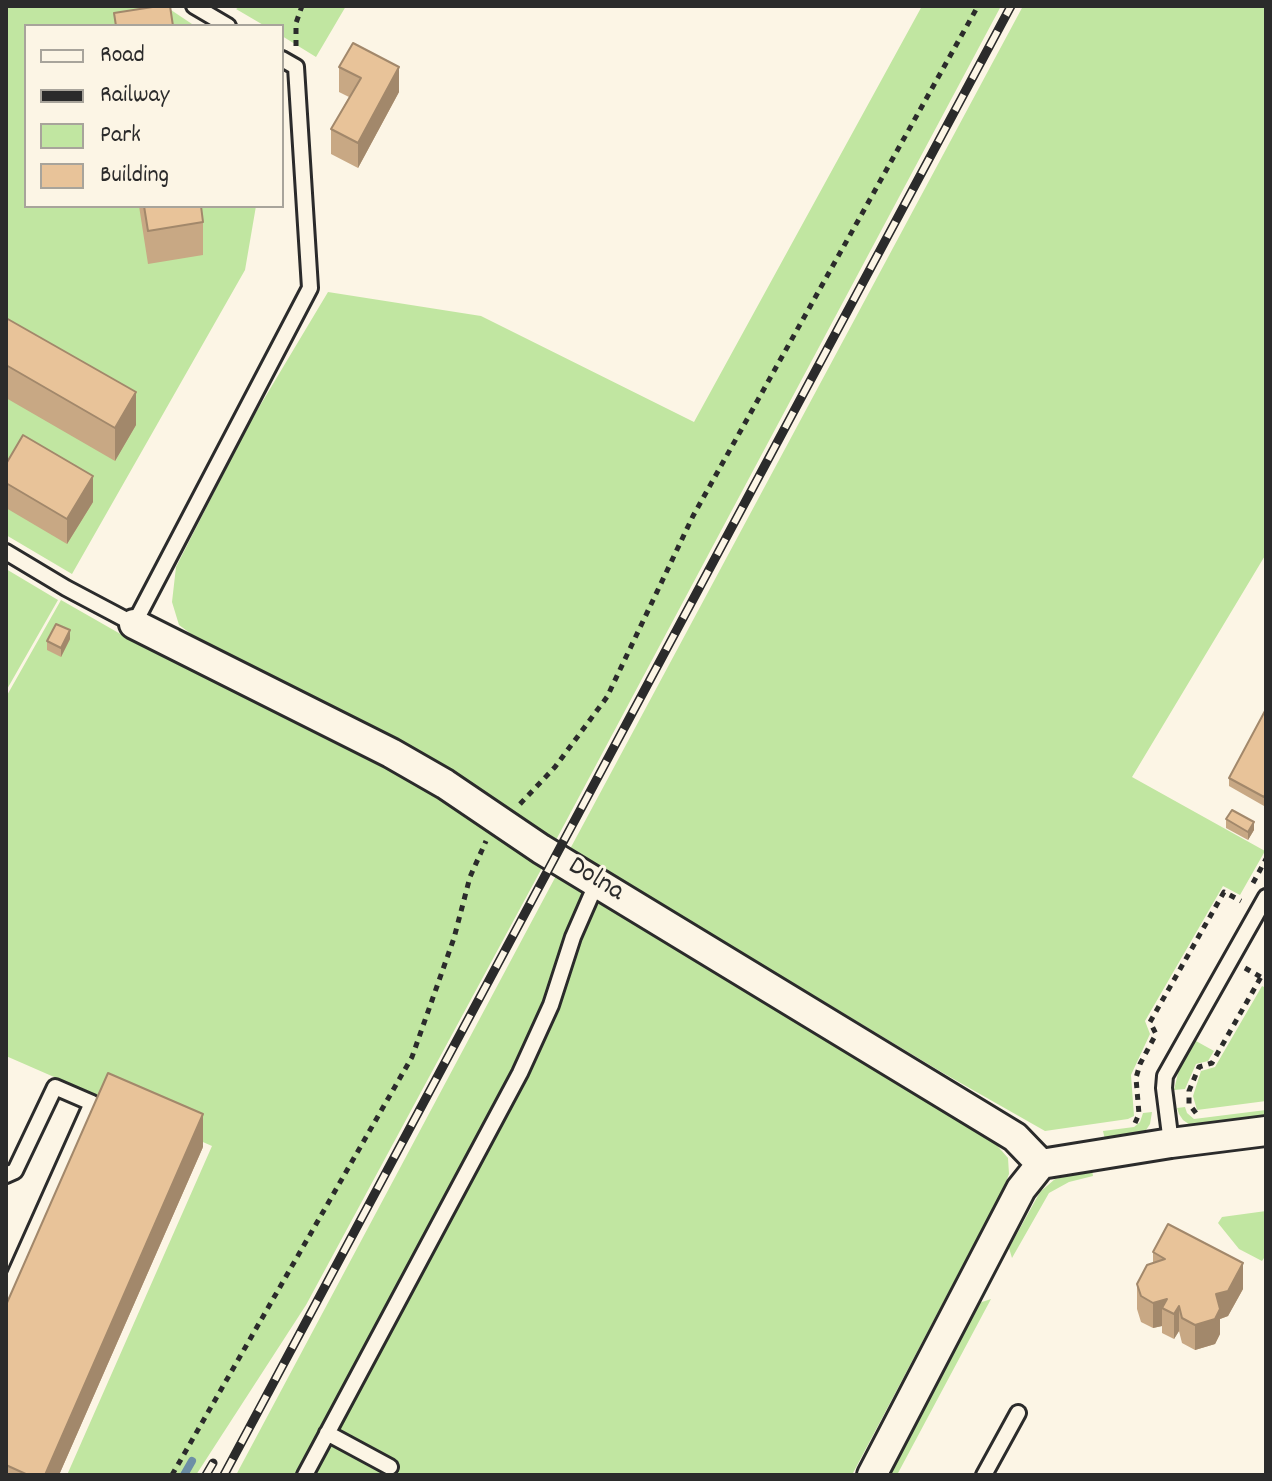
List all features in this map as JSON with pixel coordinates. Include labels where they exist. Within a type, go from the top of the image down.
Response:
[{"type":"street","name":"Dolna","points":[[134,624],[391,753],[445,784],[597,882],[1015,1137],[1041,1164]]},
{"type":"street","points":[[872,1475],[1021,1189],[1041,1164],[1266,1131]]},
{"type":"lane","points":[[194,6],[225,24]]},
{"type":"lane","points":[[6,552],[134,624],[310,288],[296,67],[284,60]]},
{"type":"lane","points":[[305,1475],[520,1073],[551,1005],[573,937],[597,882]]},
{"type":"lane","points":[[1171,1143],[1165,1076],[1266,897]]},
{"type":"lane","points":[[6,1175],[15,1171],[55,1087],[92,1103],[6,1295]]},
{"type":"lane","points":[[984,1475],[1018,1413]]},
{"type":"lane","points":[[327,1433],[390,1467]]},
{"type":"path","points":[[296,67],[296,23],[302,6]]},
{"type":"path","points":[[172,1475],[412,1057],[435,996],[482,845],[555,767],[607,697],[693,516],[978,6]]},
{"type":"path","points":[[1250,887],[1266,859]]},
{"type":"path","points":[[1137,1104],[1136,1078],[1156,1034],[1150,1022],[1224,892],[1242,901]]},
{"type":"path","points":[[1189,1097],[1199,1067],[1212,1063],[1261,977]]},
{"type":"green space","points":[[6,6],[165,6],[192,24],[24,24],[24,208],[256,208],[245,270],[72,574],[6,535]]},
{"type":"green space","points":[[241,6],[346,6],[316,57],[284,37],[284,24],[262,24],[236,9]]},
{"type":"green space","points":[[922,6],[1001,6],[556,840],[455,774],[251,669],[179,625],[172,602],[176,567],[249,424],[328,292],[481,316],[694,422]]},
{"type":"green space","points":[[1023,6],[1266,6],[1266,554],[1132,777],[1265,851],[1240,895],[1223,886],[1145,1021],[1150,1034],[1131,1075],[1134,1116],[1045,1131],[570,849]]},
{"type":"green space","points":[[6,569],[58,600],[6,691]]},
{"type":"green space","points":[[61,600],[124,636],[410,780],[543,866],[306,1305],[196,1475],[67,1475],[212,1146],[6,1056],[6,697]]},
{"type":"green space","points":[[557,874],[987,1134],[1008,1158],[1009,1174],[1004,1187],[852,1475],[236,1475]]},
{"type":"green space","points":[[1262,986],[1266,988],[1266,1101],[1197,1110],[1193,1096],[1201,1071],[1215,1067]]},
{"type":"green space","points":[[1196,1041],[1214,1051],[1208,1061],[1196,1064],[1185,1089],[1174,1090],[1179,1069]]},
{"type":"green space","points":[[1185,1107],[1194,1119],[1266,1110],[1266,1120],[1196,1129],[1179,1114],[1177,1108]]},
{"type":"green space","points":[[1152,1112],[1150,1124],[1144,1133],[1105,1140],[1103,1131],[1134,1127],[1143,1113]]},
{"type":"green space","points":[[1092,1170],[1093,1176],[1069,1182],[1049,1193],[1012,1258],[1009,1248],[1040,1192],[1055,1179]]},
{"type":"green space","points":[[1266,1211],[1266,1255],[1262,1261],[1239,1249],[1218,1223],[1222,1217]]},
{"type":"green space","points":[[991,1299],[897,1475],[888,1475],[979,1303]]},
{"type":"building","points":[[170,6],[173,24],[116,24],[114,13]]},
{"type":"building","points":[[353,43],[399,67],[358,143],[331,129],[361,78],[339,67]]},
{"type":"building","points":[[144,208],[201,208],[203,222],[148,231]]},
{"type":"building","points":[[6,318],[136,392],[115,428],[6,365]]},
{"type":"building","points":[[23,435],[93,476],[67,519],[6,483],[6,464]]},
{"type":"building","points":[[56,624],[70,630],[61,648],[47,641]]},
{"type":"building","points":[[1266,709],[1266,793],[1264,797],[1229,778]]},
{"type":"building","points":[[1232,810],[1254,822],[1248,832],[1226,819]]},
{"type":"building","points":[[108,1073],[203,1114],[45,1475],[28,1475],[6,1465],[6,1305]]},
{"type":"building","points":[[1168,1224],[1243,1263],[1228,1291],[1216,1294],[1220,1309],[1215,1319],[1195,1325],[1182,1318],[1179,1306],[1174,1314],[1162,1308],[1167,1299],[1153,1303],[1141,1296],[1137,1284],[1147,1265],[1165,1259],[1153,1252]]},
{"type":"waterway","points":[[184,1475],[192,1461]]},
{"type":"railway","points":[[224,1475],[1011,6]]},
{"type":"railway","points":[[206,1475],[213,1463]]}]
